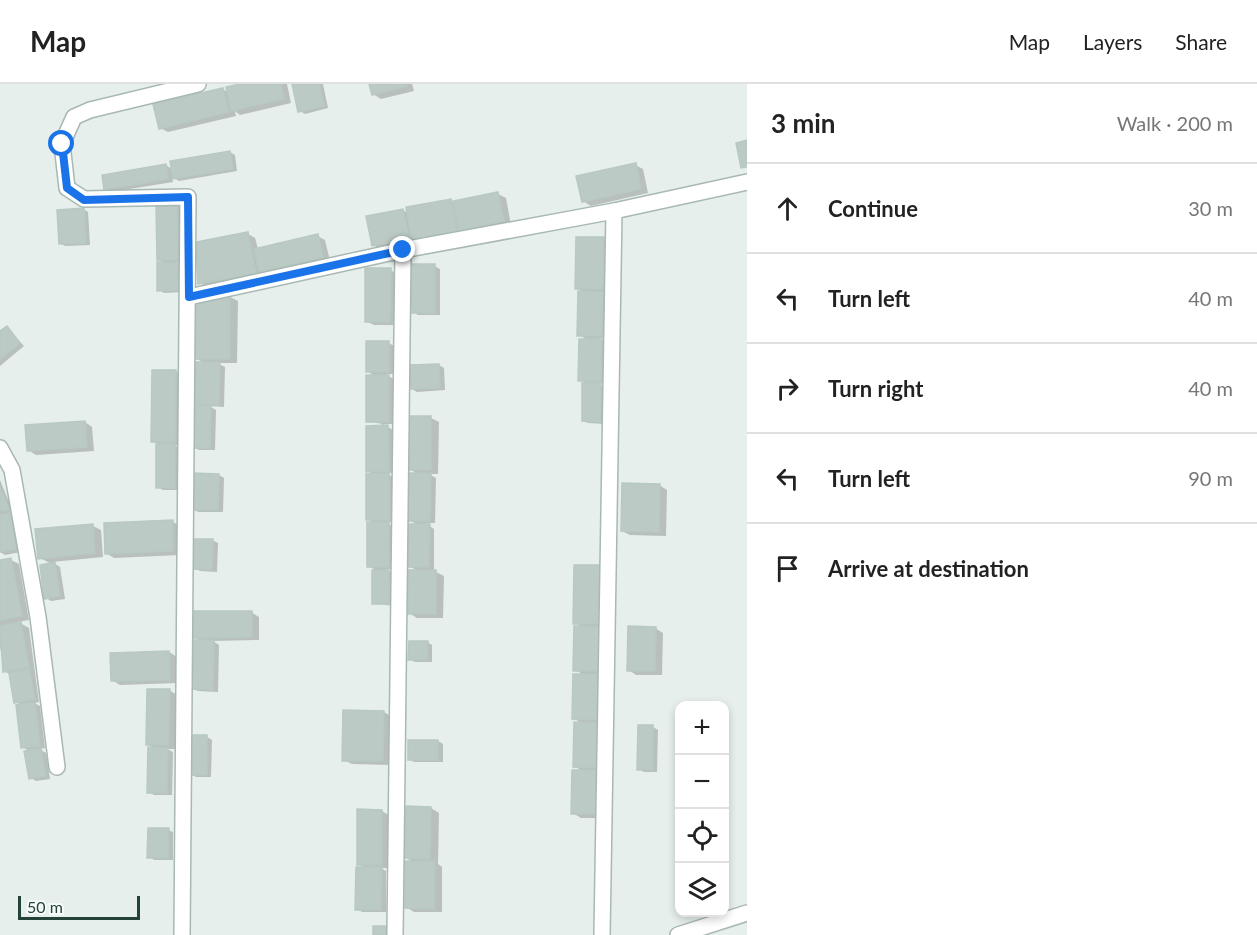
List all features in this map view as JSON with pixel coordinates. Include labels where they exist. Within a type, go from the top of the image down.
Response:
[{"type":"street","points":[[182,935],[189,297],[188,197],[84,200],[67,188],[62,144],[74,117],[90,110],[198,84]]},
{"type":"street","points":[[189,297],[403,250],[614,211],[747,182]]},
{"type":"street","points":[[602,935],[614,211]]},
{"type":"street","points":[[394,935],[403,250]]},
{"type":"street","points":[[0,448],[12,470],[14,481],[38,617],[57,767]]},
{"type":"street","points":[[678,935],[714,929],[747,913]]},
{"type":"building","points":[[240,84],[281,84],[284,99],[231,111],[226,87]]},
{"type":"building","points":[[292,84],[319,84],[324,106],[298,112]]},
{"type":"building","points":[[369,84],[406,84],[407,86],[372,95]]},
{"type":"building","points":[[223,88],[229,112],[159,129],[153,104]]},
{"type":"building","points":[[747,140],[747,167],[741,168],[736,143]]},
{"type":"building","points":[[230,151],[233,169],[173,179],[170,161]]},
{"type":"building","points":[[636,163],[641,189],[582,202],[576,176]]},
{"type":"building","points":[[166,164],[168,179],[104,190],[102,175]]},
{"type":"building","points":[[498,192],[504,221],[459,231],[453,201]]},
{"type":"building","points":[[451,199],[457,231],[411,239],[406,207]]},
{"type":"building","points":[[177,203],[178,260],[157,260],[156,205]]},
{"type":"building","points":[[84,208],[86,243],[59,244],[57,210]]},
{"type":"building","points":[[403,209],[409,239],[372,246],[366,216]]},
{"type":"building","points":[[248,232],[256,273],[198,284],[196,242]]},
{"type":"building","points":[[318,234],[323,257],[259,272],[254,249]]},
{"type":"building","points":[[576,237],[604,237],[603,289],[575,289]]},
{"type":"building","points":[[157,262],[178,263],[178,290],[157,291]]},
{"type":"building","points":[[411,264],[435,264],[435,313],[412,313]]},
{"type":"building","points":[[365,268],[391,268],[390,322],[365,322]]},
{"type":"building","points":[[578,291],[603,292],[602,336],[577,336]]},
{"type":"building","points":[[230,295],[230,359],[195,359],[195,302]]},
{"type":"building","points":[[7,326],[20,343],[0,359],[0,331]]},
{"type":"building","points":[[579,339],[602,339],[601,381],[578,381]]},
{"type":"building","points":[[366,341],[389,341],[389,372],[366,372]]},
{"type":"building","points":[[195,362],[220,362],[219,405],[193,404]]},
{"type":"building","points":[[439,364],[440,388],[411,389],[410,365]]},
{"type":"building","points":[[152,370],[176,370],[175,442],[151,442]]},
{"type":"building","points":[[366,375],[389,375],[389,422],[366,422]]},
{"type":"building","points":[[582,383],[601,383],[600,422],[582,421]]},
{"type":"building","points":[[194,405],[211,406],[210,448],[193,448]]},
{"type":"building","points":[[409,416],[431,416],[431,470],[408,470]]},
{"type":"building","points":[[85,421],[87,447],[27,451],[25,425]]},
{"type":"building","points":[[388,425],[389,471],[366,472],[366,426]]},
{"type":"building","points":[[156,444],[175,444],[175,488],[156,488]]},
{"type":"building","points":[[192,473],[219,474],[218,510],[191,510]]},
{"type":"building","points":[[389,473],[390,520],[366,520],[366,474]]},
{"type":"building","points":[[408,473],[431,473],[430,521],[408,521]]},
{"type":"building","points":[[622,483],[660,484],[659,532],[621,531]]},
{"type":"building","points":[[0,487],[9,510],[0,511]]},
{"type":"building","points":[[10,513],[16,549],[0,552],[0,515]]},
{"type":"building","points":[[173,520],[173,551],[105,554],[104,523]]},
{"type":"building","points":[[367,522],[389,522],[389,567],[367,567]]},
{"type":"building","points":[[93,524],[95,553],[38,559],[35,529]]},
{"type":"building","points":[[408,524],[430,524],[429,567],[408,567]]},
{"type":"building","points":[[194,539],[213,539],[212,570],[193,569]]},
{"type":"building","points":[[11,558],[22,616],[0,620],[0,560]]},
{"type":"building","points":[[55,562],[60,596],[44,599],[40,565]]},
{"type":"building","points":[[574,565],[602,565],[602,624],[573,624]]},
{"type":"building","points":[[372,570],[389,570],[389,604],[372,604]]},
{"type":"building","points":[[408,570],[436,570],[436,614],[408,614]]},
{"type":"building","points":[[192,611],[252,611],[252,637],[193,638]]},
{"type":"building","points":[[21,622],[29,667],[3,672],[0,626]]},
{"type":"building","points":[[574,626],[602,627],[601,671],[573,671]]},
{"type":"building","points":[[628,626],[656,627],[655,671],[627,671]]},
{"type":"building","points":[[192,640],[214,640],[213,690],[191,689]]},
{"type":"building","points":[[409,641],[428,641],[427,660],[408,660]]},
{"type":"building","points":[[169,651],[170,680],[111,681],[110,653]]},
{"type":"building","points":[[29,669],[35,699],[14,703],[9,673]]},
{"type":"building","points":[[573,674],[601,674],[600,720],[572,719]]},
{"type":"building","points":[[147,689],[170,689],[168,745],[146,745]]},
{"type":"building","points":[[35,702],[40,746],[21,748],[16,705]]},
{"type":"building","points":[[343,710],[384,711],[383,761],[342,761]]},
{"type":"building","points":[[574,722],[600,723],[599,768],[573,767]]},
{"type":"building","points":[[638,725],[653,725],[653,770],[637,770]]},
{"type":"building","points":[[190,735],[207,735],[207,775],[189,775]]},
{"type":"building","points":[[408,740],[438,740],[438,760],[408,760]]},
{"type":"building","points":[[148,747],[168,748],[167,793],[147,793]]},
{"type":"building","points":[[41,748],[46,776],[29,779],[24,751]]},
{"type":"building","points":[[572,770],[599,770],[598,814],[571,814]]},
{"type":"building","points":[[406,806],[431,807],[430,859],[405,858]]},
{"type":"building","points":[[357,809],[382,810],[382,865],[357,865]]},
{"type":"building","points":[[148,828],[169,828],[168,858],[147,858]]},
{"type":"building","points":[[405,861],[435,861],[434,909],[405,908]]},
{"type":"building","points":[[356,867],[382,867],[381,910],[355,910]]},
{"type":"building","points":[[373,926],[386,926],[386,935],[373,935]]},
{"type":"route","points":[[62,144],[67,188],[84,200],[188,197],[189,297],[403,250]]}]
